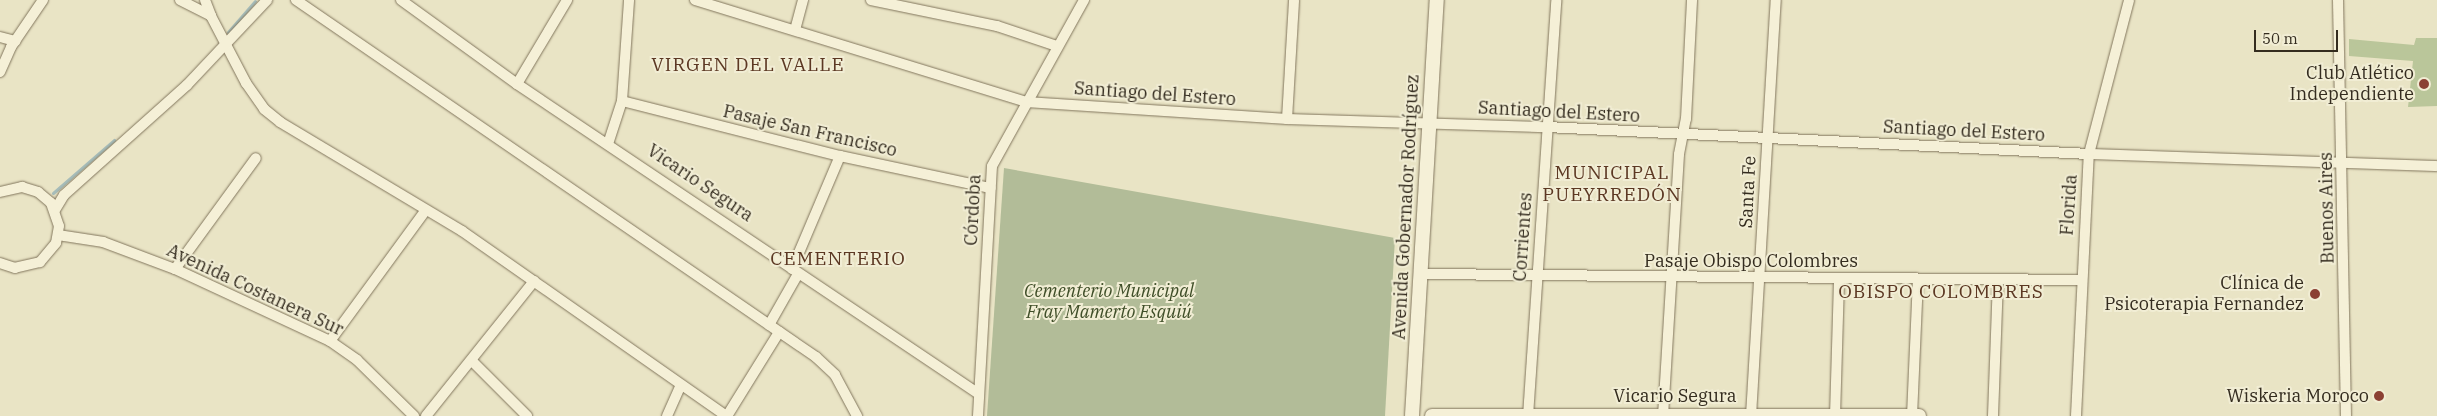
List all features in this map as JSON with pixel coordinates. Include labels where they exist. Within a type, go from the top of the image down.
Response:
[{"type":"street","points":[[0,72],[15,41],[43,0]]},
{"type":"street","points":[[180,0],[211,16]]},
{"type":"street","points":[[205,0],[225,47],[264,109],[534,280],[680,387],[727,416],[779,332]]},
{"type":"street","points":[[55,210],[64,195],[225,47],[267,0]]},
{"type":"street","points":[[296,0],[816,357],[835,375],[858,416]]},
{"type":"street","name":"Vicario Segura","points":[[401,0],[516,84],[979,394]]},
{"type":"street","points":[[516,84],[567,0]]},
{"type":"street","points":[[608,144],[622,101],[629,0]]},
{"type":"street","name":"Santiago del Estero","points":[[695,0],[1026,102],[1287,119],[1547,126],[2089,154],[2342,165],[2437,166]]},
{"type":"street","points":[[795,30],[803,0]]},
{"type":"street","points":[[871,0],[997,26],[1057,46]]},
{"type":"street","name":"Córdoba","points":[[978,416],[992,166],[1084,0]]},
{"type":"street","points":[[1287,119],[1294,0]]},
{"type":"street","name":"Avenida Gobernador Rodríguez","points":[[1412,416],[1437,0]]},
{"type":"street","name":"Corrientes","points":[[1528,415],[1556,0]]},
{"type":"street","points":[[1664,415],[1692,0]]},
{"type":"street","name":"Santa Fe","points":[[1751,416],[1776,0]]},
{"type":"street","name":"Florida","points":[[2076,416],[2081,280],[2089,154],[2128,0]]},
{"type":"street","name":"Buenos Aires","points":[[2338,0],[2346,416]]},
{"type":"street","points":[[0,37],[15,41]]},
{"type":"street","name":"Pasaje San Francisco","points":[[622,101],[840,156],[991,188]]},
{"type":"street","points":[[769,325],[795,271],[840,156]]},
{"type":"street","points":[[175,269],[256,158]]},
{"type":"street","points":[[0,192],[14,187],[30,188],[45,196],[55,210],[58,235],[52,250],[40,262],[24,267],[2,266]]},
{"type":"street","points":[[330,342],[426,210]]},
{"type":"street","name":"Avenida Costanera Sur","points":[[58,235],[103,242],[175,269],[330,342],[357,360],[414,416]]},
{"type":"street","name":"Pasaje Obispo Colombres","points":[[1421,274],[1672,278],[2081,280]]},
{"type":"street","points":[[1835,416],[1839,278]]},
{"type":"street","points":[[1912,416],[1918,279]]},
{"type":"street","points":[[1993,416],[1998,279]]},
{"type":"street","points":[[426,416],[472,361],[534,280]]},
{"type":"street","points":[[472,361],[527,416]]},
{"type":"street","points":[[667,416],[680,387]]},
{"type":"street","name":"Vicario Segura","points":[[1432,416],[1919,416]]},
{"type":"green space","name":"Club Atlético Independiente","points":[[2416,38],[2437,38],[2437,106],[2408,107],[2413,61],[2349,56],[2349,39],[2414,45]]},
{"type":"green space","name":"Cementerio Municipal Fray Mamerto Esquiú","points":[[1004,168],[1395,238],[1385,416],[987,416]]},
{"type":"waterway","points":[[228,32],[255,1]]},
{"type":"waterway","points":[[53,193],[114,140]]},
{"type":"place","name":"Club Atlético Independiente","points":[[2424,84]]},
{"type":"place","name":"Clínica de Psicoterapia Fernandez","points":[[2315,294]]},
{"type":"place","name":"Wiskeria Moroco","points":[[2379,396]]},
{"type":"district","name":"VIRGEN DEL VALLE","points":[[748,65]]},
{"type":"district","name":"MUNICIPAL PUEYRREDÓN","points":[[1612,184]]},
{"type":"district","name":"CEMENTERIO","points":[[838,259]]},
{"type":"district","name":"OBISPO COLOMBRES","points":[[1941,292]]}]
